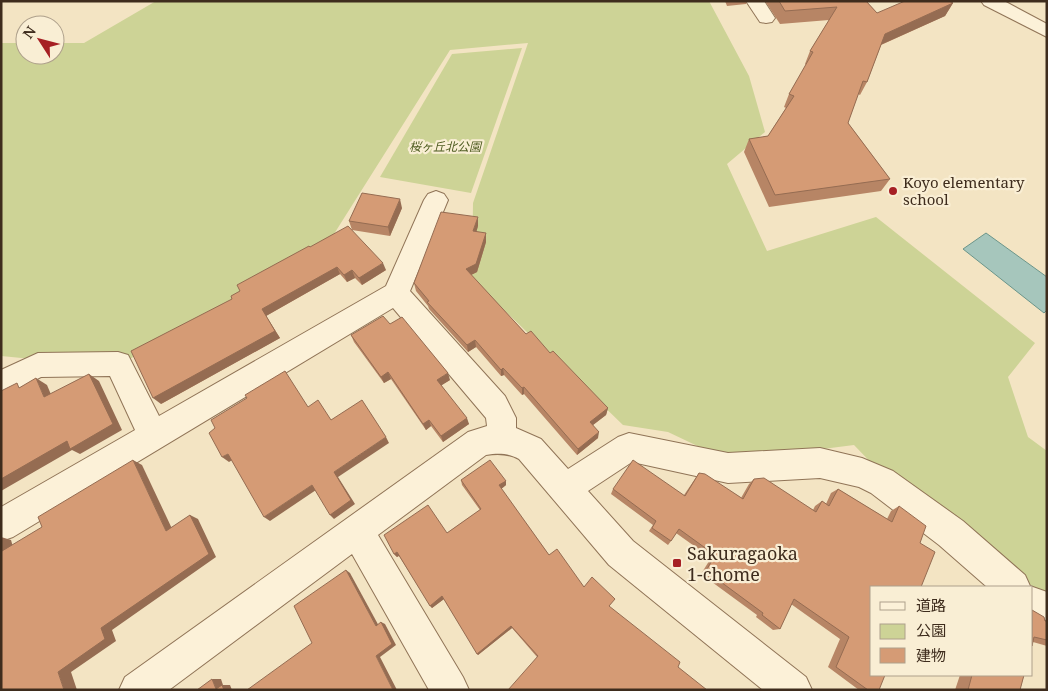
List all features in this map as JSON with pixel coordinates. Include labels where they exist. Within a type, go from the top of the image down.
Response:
[{"type":"street","points":[[755,1],[766,18]]},
{"type":"street","points":[[990,1],[1047,31]]},
{"type":"street","points":[[1,525],[396,293],[436,200]]},
{"type":"street","points":[[396,293],[495,405],[500,418],[502,438]]},
{"type":"street","points":[[5,380],[38,365],[118,364],[153,436]]},
{"type":"street","points":[[138,690],[479,442],[502,438],[518,442],[530,449],[621,553],[792,690]]},
{"type":"street","points":[[564,489],[629,447],[728,468],[820,463],[840,467],[862,473],[882,482],[951,533],[1012,586]]},
{"type":"street","points":[[357,530],[450,690]]},
{"type":"street","points":[[1033,603],[1047,610]]},
{"type":"green space","points":[[156,1],[709,1],[749,76],[765,132],[727,164],[767,251],[876,217],[1035,343],[1008,377],[1028,437],[1047,451],[1047,593],[1040,593],[952,521],[881,473],[854,445],[729,461],[668,432],[623,425],[472,279],[473,203],[528,43],[450,50],[322,253],[115,367],[1,356],[1,43],[15,43],[15,65],[65,65],[65,43],[84,43]]},
{"type":"green space","name":"桜ヶ丘北公園","points":[[522,48],[471,193],[380,177],[452,54]]},
{"type":"water","points":[[986,233],[1047,277],[1047,310],[1044,313],[963,249]]},
{"type":"building","points":[[779,1],[866,1],[877,13],[905,1],[949,1],[953,3],[885,34],[867,82],[863,81],[848,123],[890,179],[775,195],[749,139],[768,136],[794,96],[789,94],[813,52],[810,51],[837,7],[785,11]]},
{"type":"building","points":[[362,193],[400,199],[388,227],[349,221]]},
{"type":"building","points":[[441,212],[478,217],[473,231],[486,233],[476,264],[466,269],[526,334],[531,331],[550,353],[553,351],[608,408],[590,422],[599,432],[578,449],[524,387],[522,388],[503,368],[501,370],[475,340],[467,345],[427,302],[429,301],[414,283]]},
{"type":"building","points":[[348,226],[383,263],[359,278],[352,270],[344,275],[337,267],[262,309],[275,331],[153,398],[131,351],[232,299],[231,296],[240,291],[237,285]]},
{"type":"building","points":[[383,316],[390,324],[402,317],[448,373],[437,380],[467,418],[441,436],[429,420],[423,424],[388,372],[381,377],[351,335]]},
{"type":"building","points":[[285,371],[308,407],[318,400],[331,420],[362,400],[386,437],[334,472],[351,500],[330,515],[312,485],[264,517],[228,454],[222,457],[209,433],[215,428],[211,420],[247,398],[245,395]]},
{"type":"building","points":[[89,374],[113,424],[70,449],[67,441],[1,479],[1,391],[17,383],[19,388],[36,378],[44,397]]},
{"type":"building","points":[[133,460],[166,531],[190,515],[209,554],[101,628],[105,639],[58,672],[64,690],[1,690],[1,548],[2,551],[42,527],[38,517]]},
{"type":"building","points":[[490,460],[506,481],[499,485],[549,555],[557,549],[584,587],[592,577],[615,599],[609,606],[680,662],[678,667],[707,690],[508,690],[538,656],[511,626],[477,654],[442,596],[430,606],[397,552],[394,554],[384,535],[428,505],[447,533],[481,509],[461,480]]},
{"type":"building","points":[[633,460],[685,496],[699,473],[705,474],[743,499],[754,479],[764,478],[816,512],[822,501],[829,506],[838,489],[892,522],[899,506],[926,526],[920,543],[935,552],[921,586],[870,586],[870,676],[885,676],[879,690],[868,690],[836,667],[849,637],[794,599],[780,629],[762,615],[763,613],[706,571],[715,555],[679,529],[671,541],[652,528],[656,521],[613,489]]},
{"type":"building","points":[[346,570],[376,626],[381,622],[392,644],[376,656],[393,690],[247,690],[312,643],[294,606]]},
{"type":"building","points":[[1033,611],[1047,621],[1047,640],[1034,637],[1033,642]]},
{"type":"building","points":[[972,676],[1024,676],[1020,690],[968,690]]},
{"type":"building","points":[[212,679],[216,689],[222,685],[224,690],[197,690]]},
{"type":"place","name":"Koyo elementary school","points":[[893,191]]},
{"type":"place","name":"Sakuragaoka 1-chome","points":[[677,563]]}]
